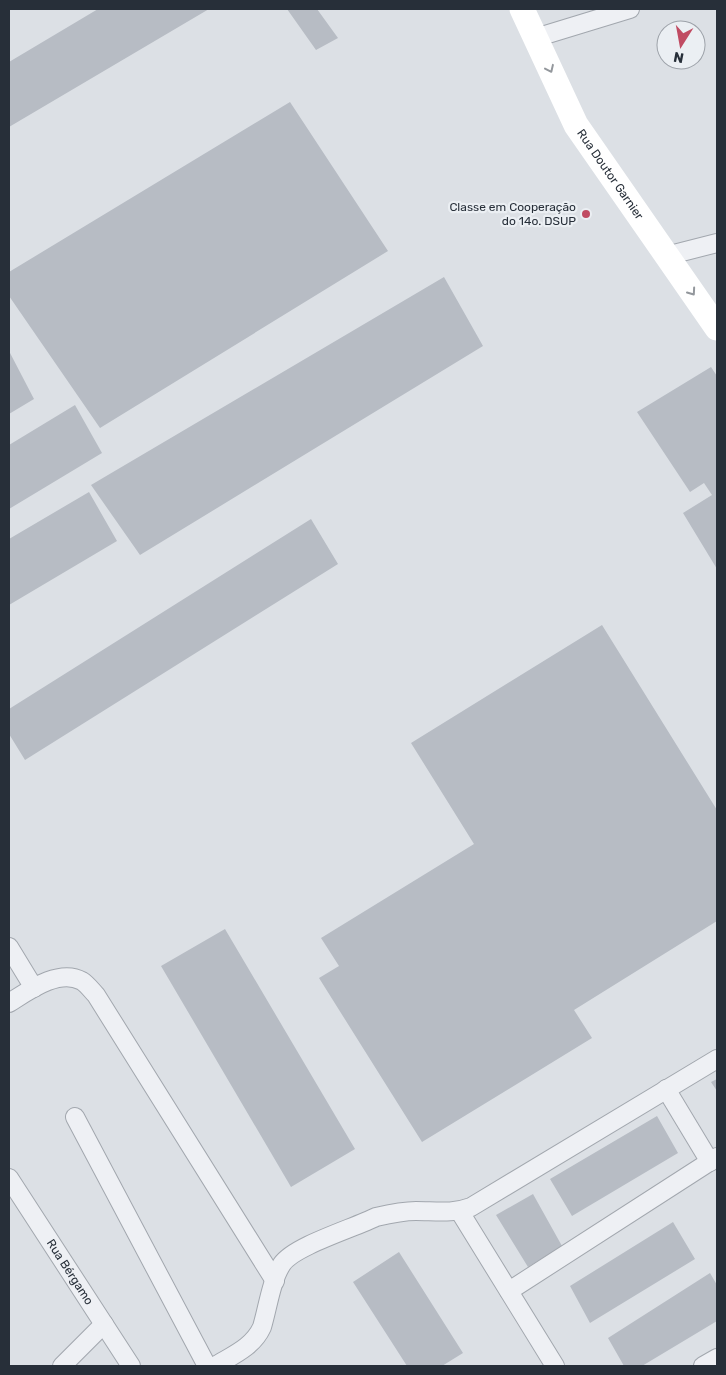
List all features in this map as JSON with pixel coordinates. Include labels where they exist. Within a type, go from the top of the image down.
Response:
[{"type":"main road","name":"Rua Doutor Garnier","points":[[522,9],[576,125],[717,328]]},
{"type":"street","points":[[535,38],[630,9]]},
{"type":"street","points":[[666,256],[717,243]]},
{"type":"street","points":[[9,946],[34,988]]},
{"type":"street","points":[[9,1003],[54,979],[69,977],[82,981],[96,995],[275,1282]]},
{"type":"street","points":[[215,1366],[242,1350],[258,1335],[282,1264],[297,1250],[376,1217],[414,1211],[460,1212],[472,1207],[717,1058]]},
{"type":"street","points":[[509,1291],[714,1159],[666,1089]]},
{"type":"street","points":[[75,1117],[207,1366]]},
{"type":"street","name":"Rua Bérgamo","points":[[9,1178],[131,1366]]},
{"type":"street","points":[[460,1212],[555,1366]]},
{"type":"street","points":[[62,1366],[104,1324]]},
{"type":"street","points":[[703,1366],[717,1358]]},
{"type":"building","points":[[98,9],[209,9],[9,127],[9,62]]},
{"type":"building","points":[[287,9],[317,9],[338,38],[316,50]]},
{"type":"building","points":[[290,102],[388,251],[100,428],[9,296],[9,272]]},
{"type":"building","points":[[444,277],[483,346],[140,555],[91,485]]},
{"type":"building","points":[[9,351],[34,399],[9,414]]},
{"type":"building","points":[[711,367],[717,376],[717,569],[683,513],[712,495],[704,483],[690,492],[637,412]]},
{"type":"building","points":[[75,405],[102,453],[9,509],[9,445]]},
{"type":"building","points":[[89,492],[117,541],[9,605],[9,539]]},
{"type":"building","points":[[311,519],[338,564],[25,760],[9,734],[9,709]]},
{"type":"building","points":[[602,625],[717,810],[717,921],[574,1010],[592,1038],[422,1142],[319,978],[339,966],[321,938],[474,844],[411,743]]},
{"type":"building","points":[[225,929],[355,1149],[291,1187],[161,966]]},
{"type":"building","points":[[717,1079],[717,1091],[711,1082]]},
{"type":"building","points":[[657,1116],[678,1153],[572,1216],[550,1179]]},
{"type":"building","points":[[533,1194],[562,1246],[528,1267],[496,1215]]},
{"type":"building","points":[[673,1222],[695,1259],[590,1323],[570,1286]]},
{"type":"building","points":[[399,1252],[463,1353],[442,1366],[407,1366],[353,1282]]},
{"type":"building","points":[[710,1273],[717,1285],[717,1321],[642,1366],[624,1366],[608,1338]]},
{"type":"place","name":"Classe em Cooperação do 14o. DSUP","points":[[586,214]]}]
